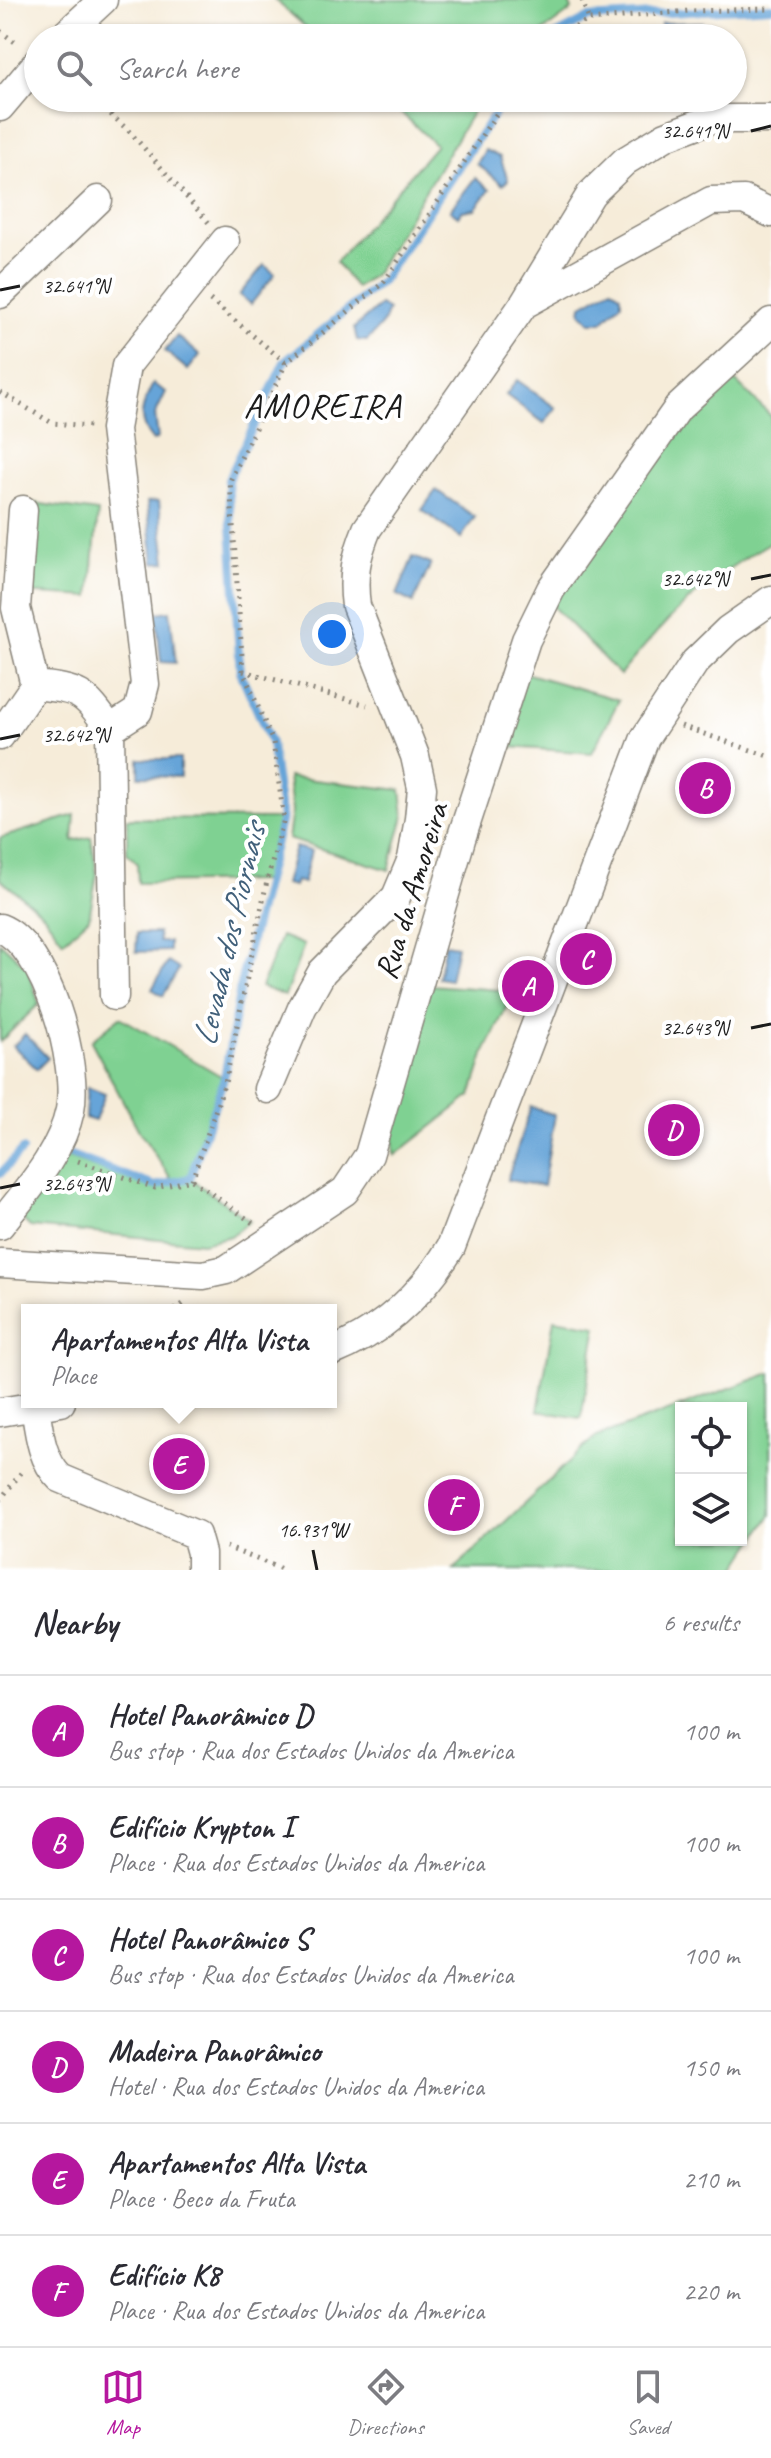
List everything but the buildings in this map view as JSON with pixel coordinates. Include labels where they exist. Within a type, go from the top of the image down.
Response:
[{"type":"street","points":[[77,24],[103,0]]},
{"type":"street","points":[[0,107],[24,69]]},
{"type":"street","points":[[268,1089],[302,1008],[322,972],[396,897],[412,859],[422,788],[415,756],[356,606],[353,581],[356,556],[367,529],[524,304],[591,194],[625,161],[666,136],[711,119],[771,119]]},
{"type":"street","points":[[0,294],[98,200]]},
{"type":"street","points":[[524,304],[711,201],[744,200],[771,213]]},
{"type":"street","points":[[110,729],[138,711],[145,684],[115,429],[126,366],[225,241]]},
{"type":"street","name":"Rua da Amoreira","points":[[0,1263],[203,1275],[226,1270],[345,1191],[369,1155],[475,797],[526,640],[551,589],[678,408],[771,322]]},
{"type":"street","points":[[0,736],[35,685],[16,608],[23,510]]},
{"type":"street","points":[[337,1349],[384,1323],[404,1306],[424,1288],[451,1247],[462,1226],[645,738],[695,662],[728,630],[771,600]]},
{"type":"street","points":[[35,685],[74,689],[90,701],[110,729],[114,996]]},
{"type":"street","points":[[0,928],[26,945],[41,969],[70,1068],[70,1109],[53,1154],[0,1225]]},
{"type":"street","points":[[0,1412],[24,1408]]},
{"type":"street","points":[[48,1408],[47,1461],[60,1478],[196,1535],[201,1570]]},
{"type":"path","points":[[582,0],[589,20]]},
{"type":"path","points":[[581,24],[589,20],[689,11],[771,9]]},
{"type":"path","points":[[0,31],[24,50]]},
{"type":"path","points":[[108,112],[131,133],[225,241]]},
{"type":"path","points":[[192,1180],[226,1079],[263,895],[284,819],[273,742],[243,671],[230,481],[286,363],[384,282],[498,112]]},
{"type":"path","points":[[202,293],[229,320],[286,363]]},
{"type":"path","points":[[0,392],[52,423],[115,429]]},
{"type":"path","points":[[243,671],[373,706]]},
{"type":"path","points":[[674,723],[771,757]]},
{"type":"path","points":[[53,1154],[155,1188],[192,1180],[273,1239]]},
{"type":"path","points":[[0,1500],[13,1484]]},
{"type":"path","points":[[196,1535],[284,1570]]},
{"type":"green space","points":[[275,0],[568,0],[572,10],[553,24],[302,24]]},
{"type":"green space","points":[[400,112],[473,112],[375,274],[356,288],[336,262],[436,145]]},
{"type":"green space","points":[[727,373],[771,416],[771,542],[688,601],[620,675],[551,605],[634,487]]},
{"type":"green space","points":[[34,503],[98,512],[90,597],[22,593]]},
{"type":"green space","points":[[525,673],[619,700],[592,753],[496,746]]},
{"type":"green space","points":[[288,777],[401,790],[404,816],[389,870],[288,839],[292,811]]},
{"type":"green space","points":[[75,815],[73,841],[91,837],[97,874],[89,918],[63,941],[43,914],[0,879],[0,838]]},
{"type":"green space","points":[[127,818],[284,819],[267,881],[138,883],[137,863],[127,853]]},
{"type":"green space","points":[[281,936],[304,945],[285,996],[261,987]]},
{"type":"green space","points":[[0,942],[28,968],[39,1004],[0,1042]]},
{"type":"green space","points":[[430,985],[514,991],[485,1052],[471,1096],[394,1156],[391,1104]]},
{"type":"green space","points":[[120,1017],[226,1079],[192,1180],[250,1221],[231,1236],[202,1243],[30,1227],[19,1216],[63,1156],[154,1188],[174,1183],[139,1131],[91,1041]]},
{"type":"green space","points":[[554,1319],[597,1326],[581,1418],[538,1411]]},
{"type":"green space","points":[[771,1373],[771,1515],[735,1570],[454,1570],[594,1438],[675,1408],[675,1546],[747,1546],[747,1402],[692,1402]]},
{"type":"water","points":[[702,22],[702,24],[661,24]]},
{"type":"water","points":[[485,150],[500,157],[508,180],[503,185],[477,164]]},
{"type":"water","points":[[475,178],[490,190],[475,209],[462,211],[458,216],[450,210]]},
{"type":"water","points":[[264,265],[275,274],[251,304],[239,295]]},
{"type":"water","points":[[612,288],[621,295],[621,303],[602,322],[590,322],[581,313],[582,305]]},
{"type":"water","points":[[380,305],[388,310],[383,323],[367,341],[357,340],[354,328]]},
{"type":"water","points":[[177,336],[200,355],[188,370],[165,351]]},
{"type":"water","points":[[517,380],[556,408],[544,423],[506,395]]},
{"type":"water","points":[[153,384],[166,392],[155,415],[158,438],[153,441],[144,427],[142,413]]},
{"type":"water","points":[[436,490],[475,517],[461,538],[422,510]]},
{"type":"water","points":[[159,501],[166,562],[154,563],[147,502]]},
{"type":"water","points":[[413,557],[431,564],[413,603],[397,595]]},
{"type":"water","points":[[170,611],[176,663],[161,662],[156,613]]},
{"type":"water","points":[[139,759],[180,759],[180,777],[139,776]]},
{"type":"water","points":[[295,847],[311,851],[303,883],[296,881],[294,886],[285,884]]},
{"type":"water","points":[[137,933],[158,933],[159,942],[169,942],[169,951],[136,952]]},
{"type":"water","points":[[445,944],[457,946],[450,980],[438,978]]},
{"type":"water","points":[[168,962],[179,969],[163,996],[152,989]]},
{"type":"water","points":[[25,1034],[48,1058],[37,1069],[13,1046]]},
{"type":"water","points":[[87,1087],[105,1094],[95,1121],[85,1118]]},
{"type":"water","points":[[531,1107],[555,1115],[543,1186],[507,1180]]},
{"type":"waterway","name":"Levada dos Piornais","points":[[577,24],[588,18],[771,7]]},
{"type":"waterway","name":"Levada dos Piornais","points":[[68,1154],[155,1186],[190,1178],[224,1078],[242,976],[282,818],[271,743],[240,672],[228,480],[284,362],[382,281],[496,112]]},
{"type":"waterway","name":"Levada dos Piornais","points":[[0,1174],[22,1150]]},
{"type":"place","name":"Edifício Krypton I","points":[[705,788]]},
{"type":"place","name":"Hotel Panorâmico S","points":[[586,959]]},
{"type":"place","name":"Hotel Panorâmico D","points":[[528,986]]},
{"type":"place","name":"Madeira Panorâmico","points":[[674,1130]]},
{"type":"place","name":"Apartamentos Alta Vista","points":[[179,1464]]},
{"type":"place","name":"Edifício K8","points":[[454,1505]]},
{"type":"district","name":"AMOREIRA","points":[[323,405]]}]
